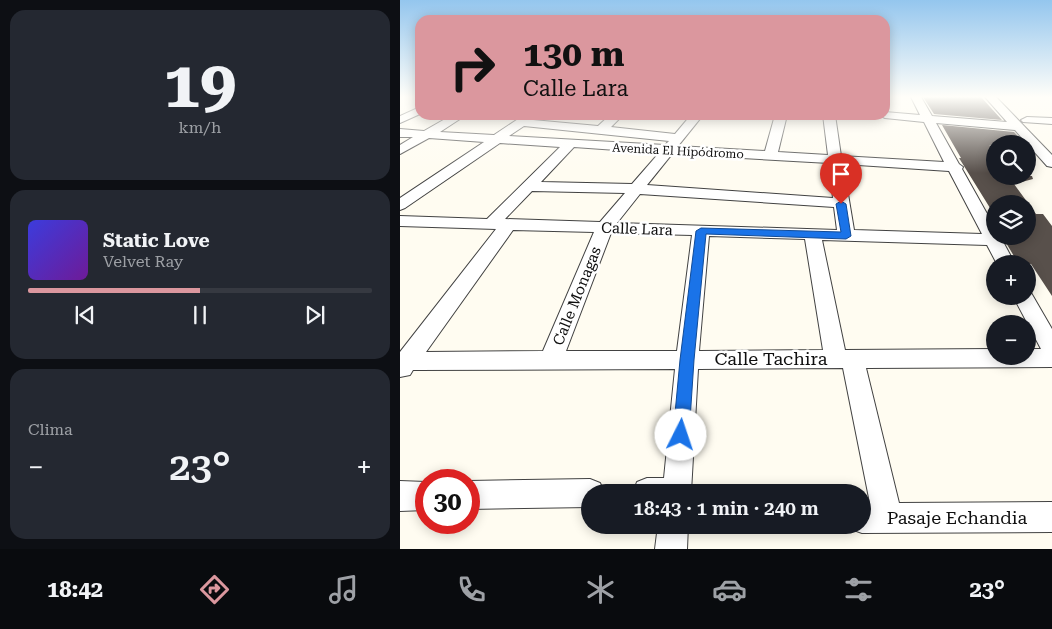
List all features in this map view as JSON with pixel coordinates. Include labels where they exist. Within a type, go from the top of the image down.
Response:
[{"type":"street","points":[[400,150],[447,123]]},
{"type":"street","points":[[400,205],[521,123]]},
{"type":"street","points":[[551,123],[674,144]]},
{"type":"street","points":[[601,130],[609,123]]},
{"type":"street","name":"Calle Monagas","points":[[551,360],[604,228],[691,123]]},
{"type":"street","points":[[770,156],[779,123]]},
{"type":"street","points":[[830,123],[846,236]]},
{"type":"street","points":[[930,123],[956,167],[986,226]]},
{"type":"street","points":[[1001,123],[1036,123]]},
{"type":"street","points":[[1023,124],[1052,146]]},
{"type":"street","points":[[1023,124],[1052,163]]},
{"type":"street","name":"Avenida El Hipódromo","points":[[400,132],[570,144],[674,144],[770,156],[956,167]]},
{"type":"street","points":[[402,364],[528,186],[570,144]]},
{"type":"street","points":[[528,186],[636,189],[841,204]]},
{"type":"street","name":"Calle Lara","points":[[400,221],[986,240]]},
{"type":"street","points":[[678,484],[687,360],[701,231]]},
{"type":"street","points":[[813,235],[844,359],[875,518]]},
{"type":"street","points":[[1029,305],[1052,349]]},
{"type":"street","name":"Calle Tachira","points":[[402,364],[551,360],[1052,358]]},
{"type":"street","points":[[480,495],[581,493]]},
{"type":"street","points":[[400,496],[415,496]]},
{"type":"street","name":"Pasaje Echandia","points":[[875,518],[1052,517]]},
{"type":"street","points":[[671,549],[672,534]]},
{"type":"building","points":[[942,125],[1014,132],[1017,135],[986,135],[986,185],[1015,185],[1022,195],[986,195],[986,202],[959,158],[961,158]]},
{"type":"building","points":[[1036,214],[1043,214],[1052,226],[1052,296],[1036,272],[1036,255],[1013,255],[1007,245],[1036,245]]},
{"type":"route","points":[[681,435],[701,231],[846,236],[841,204]]}]
